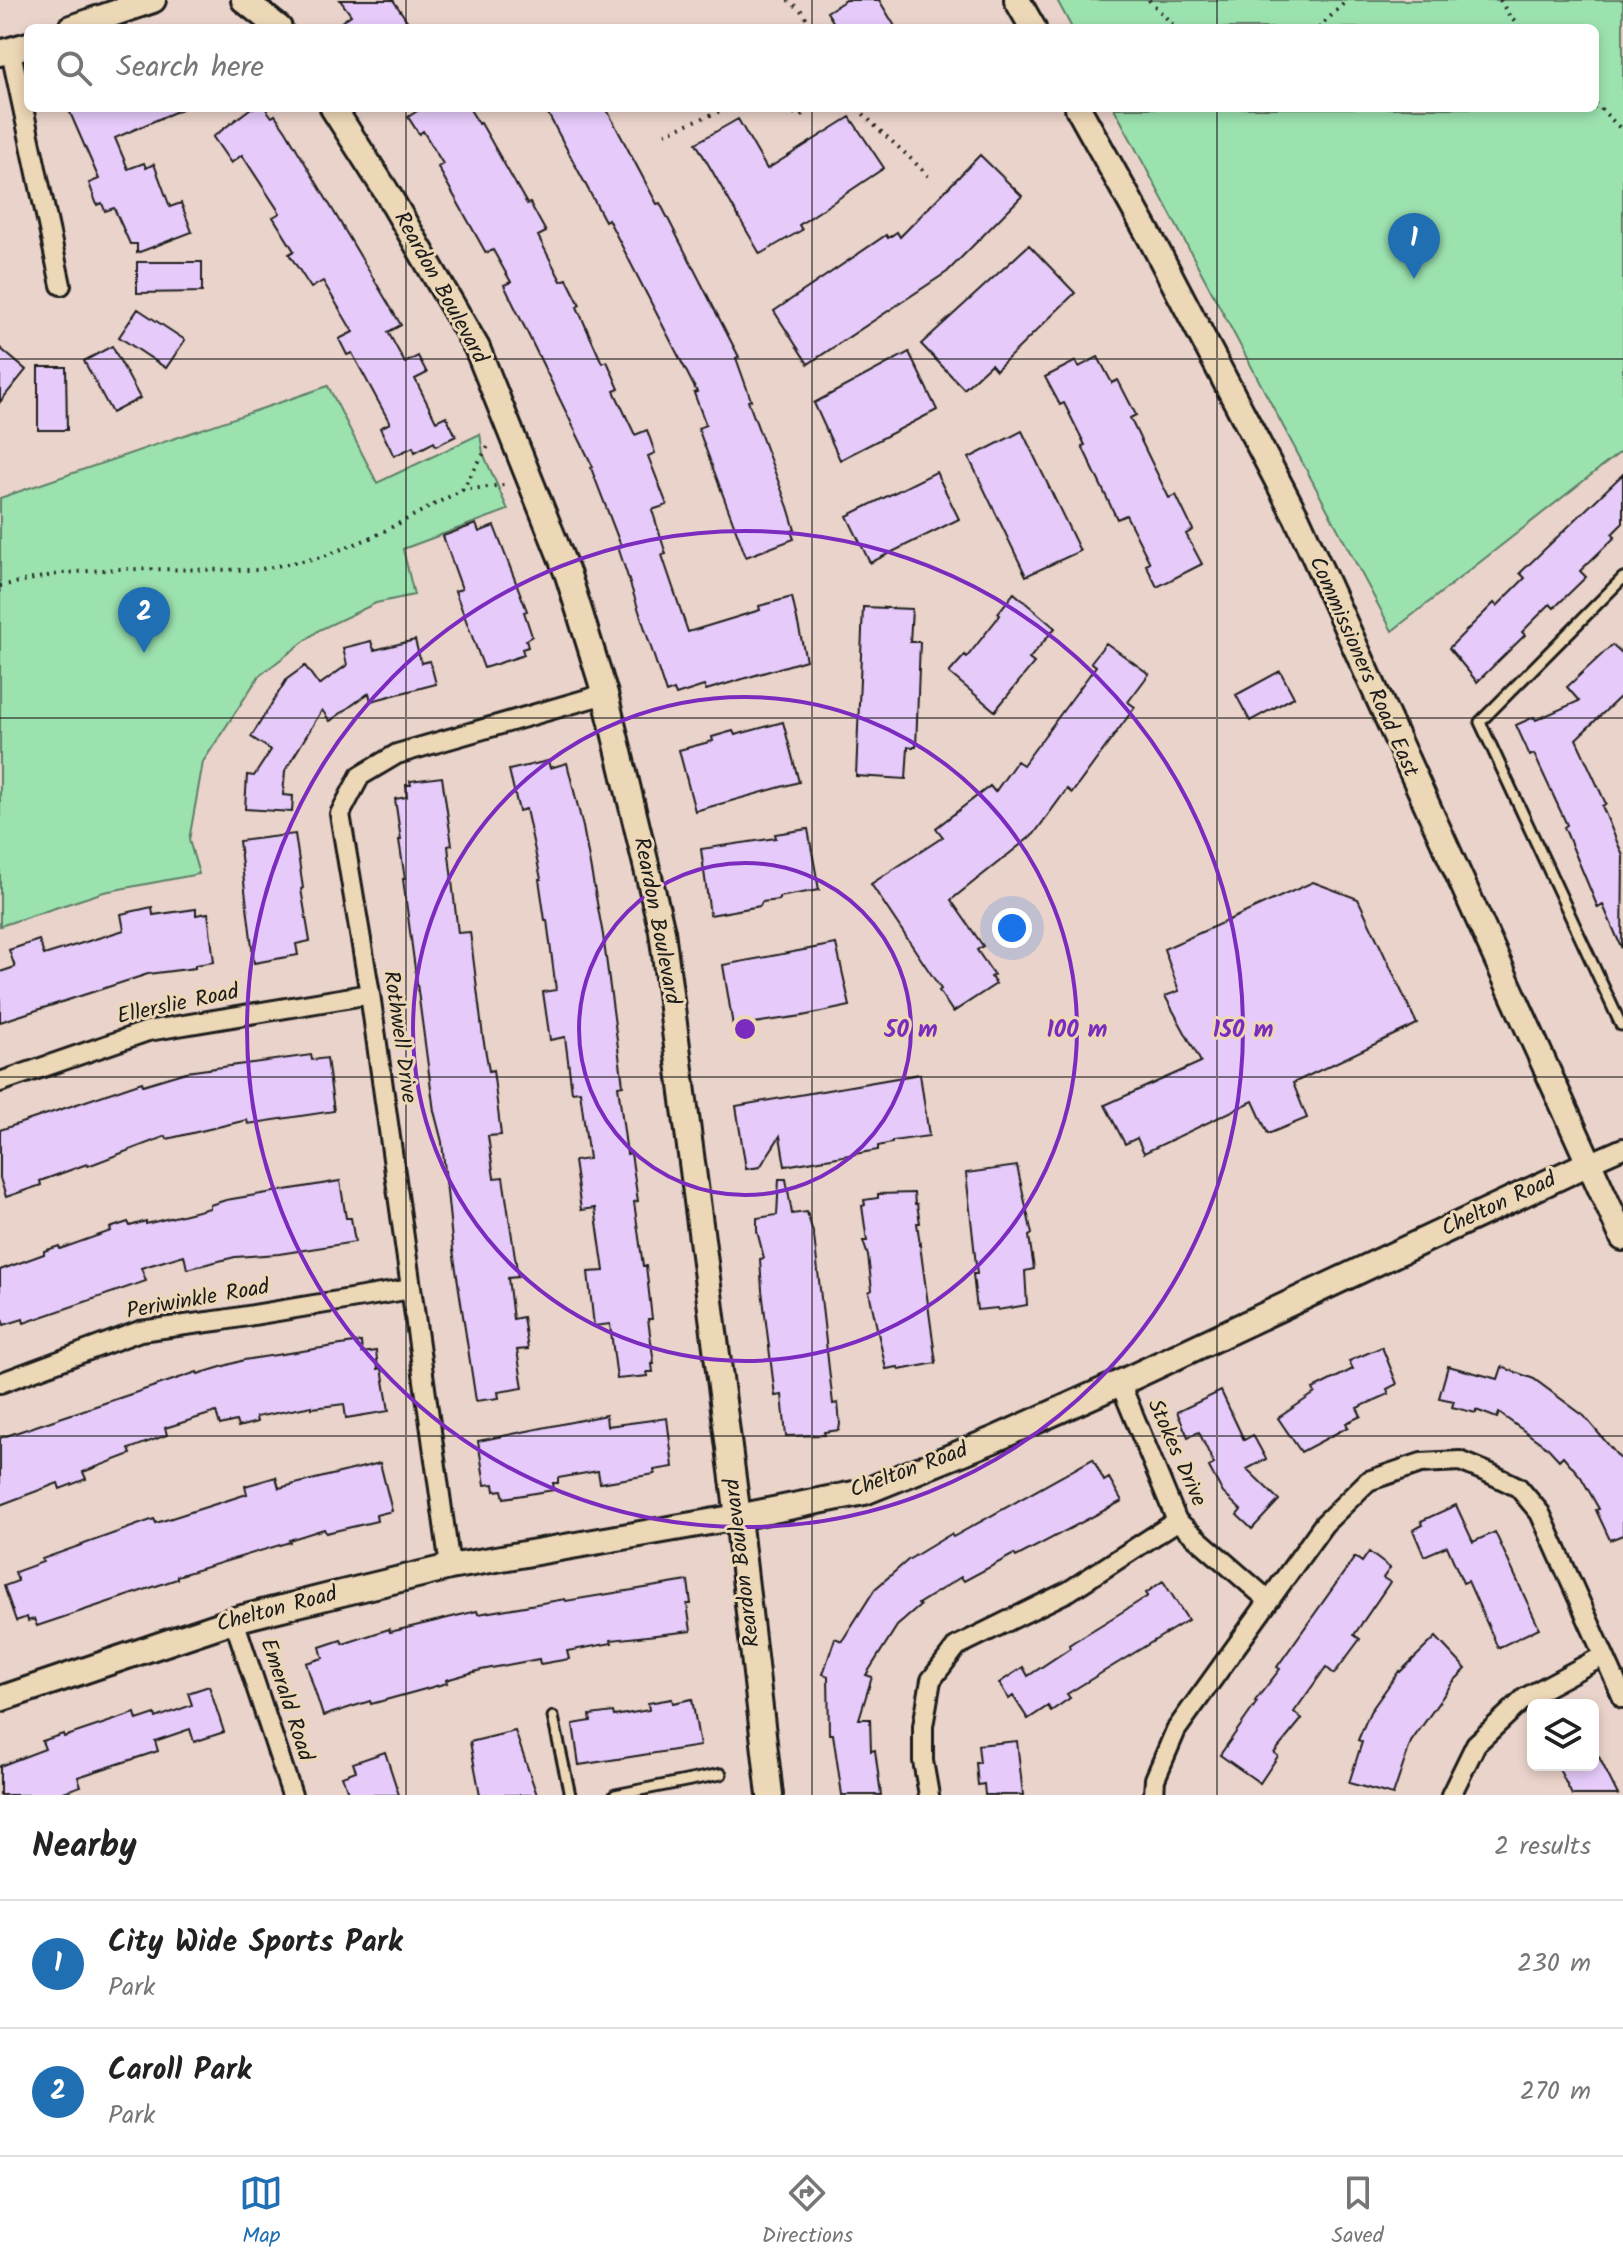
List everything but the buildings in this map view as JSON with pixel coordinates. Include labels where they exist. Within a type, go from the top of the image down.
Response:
[{"type":"street","points":[[244,0],[276,24]]},
{"type":"street","points":[[272,0],[280,24]]},
{"type":"street","points":[[1017,0],[1031,24]]},
{"type":"street","points":[[82,24],[140,2]]},
{"type":"street","points":[[13,50],[24,104]]},
{"type":"street","points":[[26,112],[61,285]]},
{"type":"street","name":"Reardon Boulevard","points":[[336,112],[386,191],[477,348],[568,575],[605,694],[662,931],[738,1517],[770,1795]]},
{"type":"street","name":"Commissioners Road East","points":[[1080,112],[1151,239],[1297,518],[1623,1238]]},
{"type":"street","name":"Rothwell Drive","points":[[450,1567],[370,994],[340,814],[360,776],[397,754],[605,694]]},
{"type":"street","name":"Ellerslie Road","points":[[0,1082],[148,1031],[370,994]]},
{"type":"street","points":[[1589,1163],[1623,1148]]},
{"type":"street","name":"Chelton Road","points":[[0,1699],[234,1620],[450,1567],[864,1492],[993,1440],[1120,1383],[1589,1163]]},
{"type":"street","name":"Periwinkle Road","points":[[0,1383],[140,1331],[411,1289]]},
{"type":"street","name":"Stokes Drive","points":[[1120,1383],[1177,1521],[1268,1600]]},
{"type":"street","points":[[1154,1795],[1155,1779],[1176,1730],[1324,1524],[1368,1481],[1421,1463],[1460,1461],[1518,1487],[1540,1513],[1623,1698]]},
{"type":"street","points":[[929,1795],[923,1761],[923,1726],[931,1680],[957,1646],[1069,1591],[1177,1521]]},
{"type":"street","name":"Emerald Road","points":[[234,1620],[292,1795]]},
{"type":"street","points":[[1451,1795],[1476,1744],[1525,1698],[1603,1656]]},
{"type":"lane","points":[[1621,1025],[1480,722],[1623,578]]},
{"type":"lane","points":[[553,1717],[570,1795]]},
{"type":"lane","points":[[615,1795],[721,1774]]},
{"type":"path","points":[[788,0],[804,13],[808,24]]},
{"type":"path","points":[[1149,0],[1172,24]]},
{"type":"path","points":[[1323,24],[1347,0]]},
{"type":"path","points":[[1500,0],[1517,24]]},
{"type":"path","points":[[1599,107],[1623,131]]},
{"type":"path","points":[[665,133],[718,112]]},
{"type":"path","points":[[862,112],[928,176]]},
{"type":"path","points":[[462,490],[490,443]]},
{"type":"path","points":[[0,586],[62,573],[118,569],[257,570],[322,557],[375,536],[462,490],[504,485]]},
{"type":"green space","points":[[1057,0],[1623,0],[1623,450],[1392,631],[1116,112],[1599,112],[1599,24],[1070,24]]},
{"type":"green space","points":[[328,386],[377,483],[480,434],[483,453],[508,510],[403,549],[414,595],[376,603],[319,630],[259,676],[203,762],[189,840],[199,874],[104,892],[0,926],[0,498]]},
{"type":"place","name":"City Wide Sports Park","points":[[1414,279]]},
{"type":"place","name":"Caroll Park","points":[[144,653]]}]
